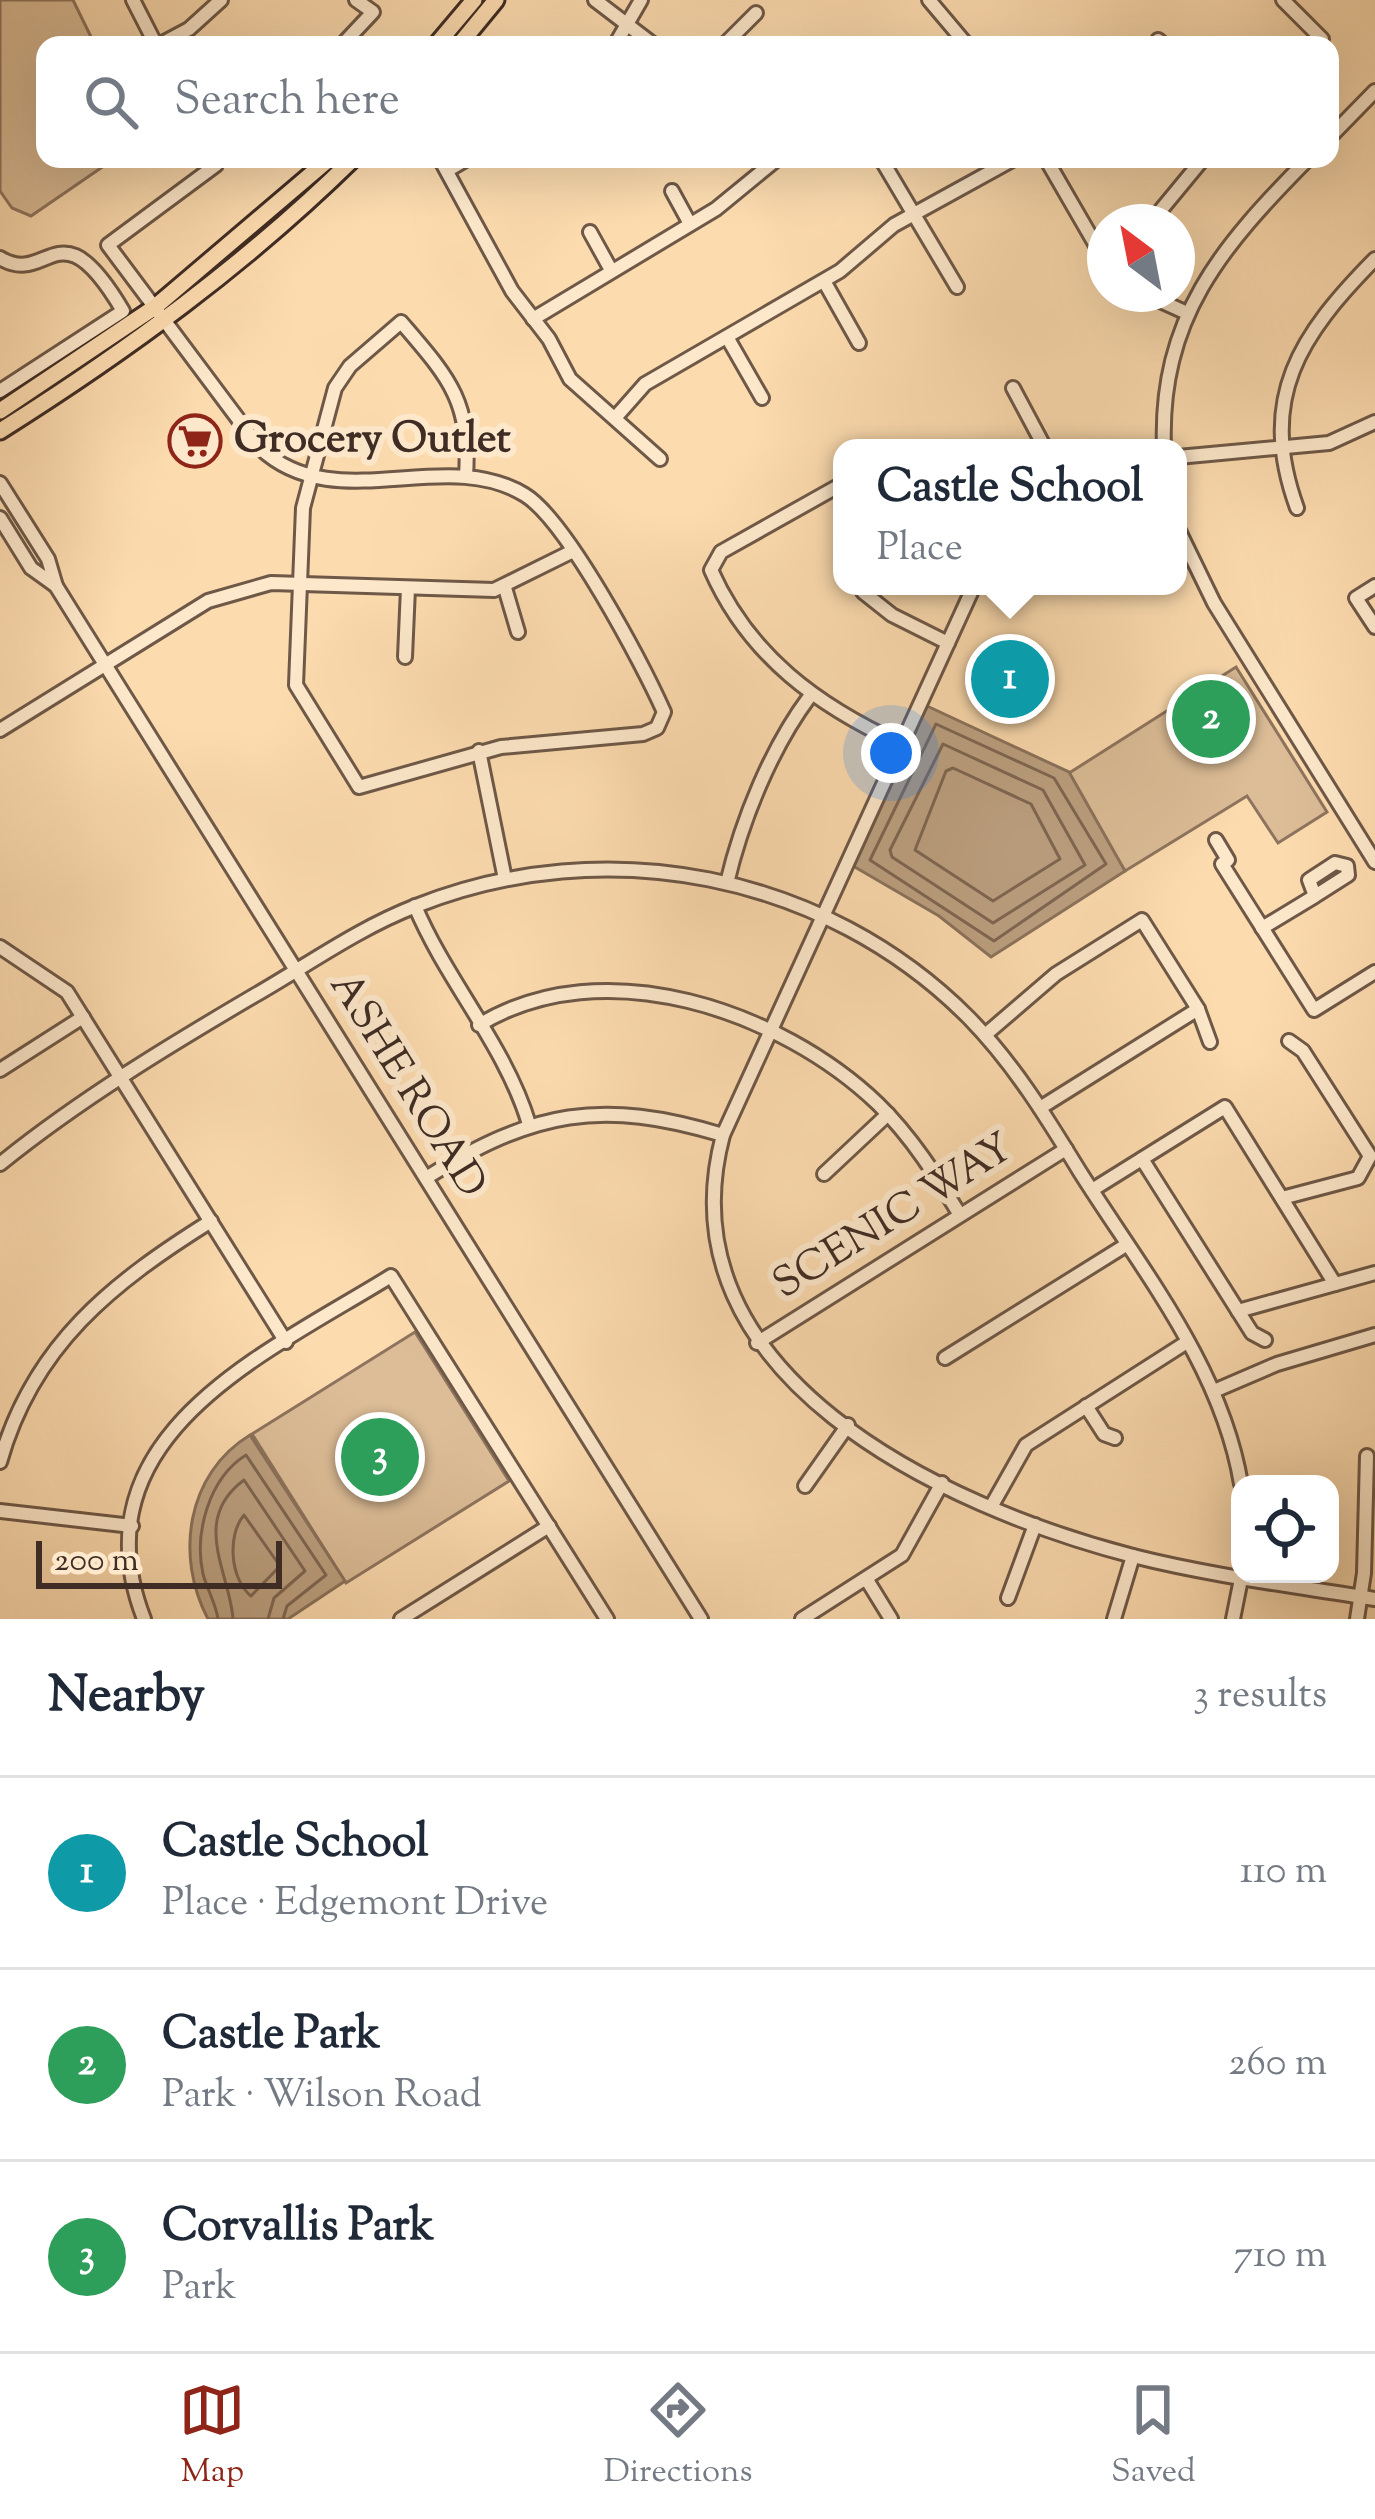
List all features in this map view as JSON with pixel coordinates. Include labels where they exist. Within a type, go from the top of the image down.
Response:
[{"type":"main road","points":[[444,36],[474,0]]},
{"type":"main road","points":[[466,36],[496,0]]},
{"type":"main road","points":[[0,410],[161,313],[319,168]]},
{"type":"main road","points":[[0,431],[263,242],[343,168]]},
{"type":"street","points":[[134,0],[152,36]]},
{"type":"street","points":[[175,36],[221,0]]},
{"type":"street","points":[[350,36],[373,12],[356,0]]},
{"type":"street","points":[[595,0],[642,36]]},
{"type":"street","points":[[622,36],[641,0]]},
{"type":"street","points":[[929,0],[959,36]]},
{"type":"street","points":[[1283,0],[1314,36]]},
{"type":"street","points":[[733,36],[756,13]]},
{"type":"street","points":[[1339,128],[1375,91]]},
{"type":"street","points":[[206,168],[108,245],[260,447],[278,462],[309,473],[350,482],[466,476],[497,482],[527,496],[550,516],[573,551],[662,707],[660,723],[643,734],[479,751],[359,787],[296,685],[309,473],[334,388],[350,366],[401,322],[445,374],[460,400],[467,430],[466,476]]},
{"type":"street","points":[[446,168],[478,232],[578,390],[660,459]]},
{"type":"street","points":[[533,319],[734,197],[767,168]]},
{"type":"street","points":[[887,168],[956,287]]},
{"type":"street","points":[[615,418],[645,384],[824,281],[916,213],[998,168]]},
{"type":"street","points":[[1051,168],[1087,230]]},
{"type":"street","points":[[1166,204],[1196,168]]},
{"type":"street","points":[[1164,439],[1166,388],[1187,314],[1227,244],[1299,168]]},
{"type":"street","points":[[672,191],[690,224]]},
{"type":"street","points":[[590,232],[611,269]]},
{"type":"street","points":[[0,258],[13,266],[36,262],[51,252],[71,252],[92,266],[123,311],[0,391]]},
{"type":"street","points":[[1297,508],[1282,448],[1283,405],[1298,352],[1330,305],[1375,259]]},
{"type":"street","points":[[824,281],[859,343]]},
{"type":"street","points":[[1183,312],[1187,314]]},
{"type":"street","points":[[727,337],[762,398]]},
{"type":"street","points":[[1012,388],[1040,439]]},
{"type":"street","points":[[1187,456],[1344,439],[1375,422]]},
{"type":"street","name":"ASHE ROAD","points":[[0,483],[48,559],[56,586],[105,666],[701,1619]]},
{"type":"street","points":[[833,489],[721,552],[712,563],[750,635],[810,696],[901,744]]},
{"type":"street","name":"ASHE ROAD","points":[[0,518],[32,568],[56,586]]},
{"type":"street","points":[[1187,548],[1214,603],[1375,862]]},
{"type":"street","points":[[0,730],[223,594],[255,584],[505,587],[573,551]]},
{"type":"street","points":[[1375,586],[1357,598],[1375,627]]},
{"type":"street","points":[[505,587],[518,632]]},
{"type":"street","points":[[405,657],[408,588]]},
{"type":"street","points":[[867,595],[892,615],[948,643]]},
{"type":"street","points":[[970,595],[723,1135],[714,1175],[716,1240],[735,1304],[757,1343],[785,1376],[848,1425],[942,1483],[1036,1525],[1133,1556],[1231,1573]]},
{"type":"street","points":[[727,883],[743,827],[791,723],[810,696]]},
{"type":"street","points":[[479,751],[505,879]]},
{"type":"street","points":[[1359,836],[1375,826]]},
{"type":"street","points":[[1216,840],[1228,860],[1222,864],[1313,1010],[1374,976]]},
{"type":"street","points":[[0,1163],[188,1034],[415,906],[505,879],[611,868],[727,883],[822,915],[914,970],[985,1034],[1040,1108],[1187,1342],[1214,1391],[1238,1475]]},
{"type":"street","points":[[1262,928],[1316,896]]},
{"type":"street","points":[[415,906],[434,952],[514,1081],[529,1124]]},
{"type":"street","points":[[985,1034],[1056,974],[1142,920],[1198,1009],[1210,1042]]},
{"type":"street","points":[[0,947],[58,983],[83,1017],[286,1342]]},
{"type":"street","points":[[479,1024],[531,1001],[611,994],[691,1003],[769,1029],[838,1070],[888,1114],[960,1216]]},
{"type":"street","points":[[1040,1108],[1198,1009]]},
{"type":"street","points":[[0,1070],[83,1017]]},
{"type":"street","points":[[1282,1198],[1358,1178],[1370,1156],[1303,1052],[1289,1041]]},
{"type":"street","points":[[1092,1190],[1225,1107],[1335,1284]]},
{"type":"street","points":[[426,1178],[491,1139],[529,1124],[584,1113],[630,1113],[723,1135]]},
{"type":"street","points":[[824,1174],[888,1114]]},
{"type":"street","name":"SCENIC WAY","points":[[757,1343],[1066,1149]]},
{"type":"street","points":[[1142,1159],[1252,1334],[1264,1340]]},
{"type":"street","points":[[0,1462],[30,1386],[71,1327],[113,1286],[211,1222]]},
{"type":"street","points":[[945,1358],[1126,1245]]},
{"type":"street","points":[[1238,1311],[1375,1273]]},
{"type":"street","points":[[144,1619],[134,1585],[132,1526],[145,1473],[172,1426],[214,1387],[391,1276],[607,1619]]},
{"type":"street","points":[[1214,1391],[1277,1364],[1375,1335]]},
{"type":"street","points":[[991,1507],[1026,1445],[1187,1342]]},
{"type":"street","points":[[1086,1406],[1104,1434],[1115,1438]]},
{"type":"street","points":[[805,1486],[848,1425]]},
{"type":"street","points":[[1357,1619],[1368,1598],[1367,1456]]},
{"type":"street","points":[[802,1619],[867,1580],[909,1546],[942,1483]]},
{"type":"street","points":[[0,1511],[132,1526]]},
{"type":"street","points":[[1008,1598],[1036,1525]]},
{"type":"street","points":[[401,1619],[549,1526]]},
{"type":"street","points":[[1114,1619],[1133,1556]]},
{"type":"street","points":[[867,1580],[891,1619]]},
{"type":"street","points":[[1233,1619],[1240,1583]]},
{"type":"street","points":[[1286,1583],[1368,1598]]},
{"type":"shaded area","points":[[0,0],[73,0],[91,36],[36,36],[36,168],[101,168],[31,216],[12,208],[0,191]]},
{"type":"shaded area","points":[[1236,667],[1327,812],[1278,843],[1247,796],[1125,871],[1066,775]]},
{"type":"shaded area","points":[[415,1332],[509,1481],[346,1583],[252,1434]]},
{"type":"water","points":[[927,706],[1069,772],[1125,871],[991,957],[939,916],[853,866]]},
{"type":"water","points":[[250,1435],[345,1581],[288,1619],[208,1619],[192,1570],[193,1518],[212,1471]]},
{"type":"place","name":"Grocery Outlet","points":[[195,441]]},
{"type":"place","name":"Castle School","points":[[1010,679]]},
{"type":"place","name":"Castle Park","points":[[1211,719]]},
{"type":"place","name":"Corvallis Park","points":[[380,1457]]}]
